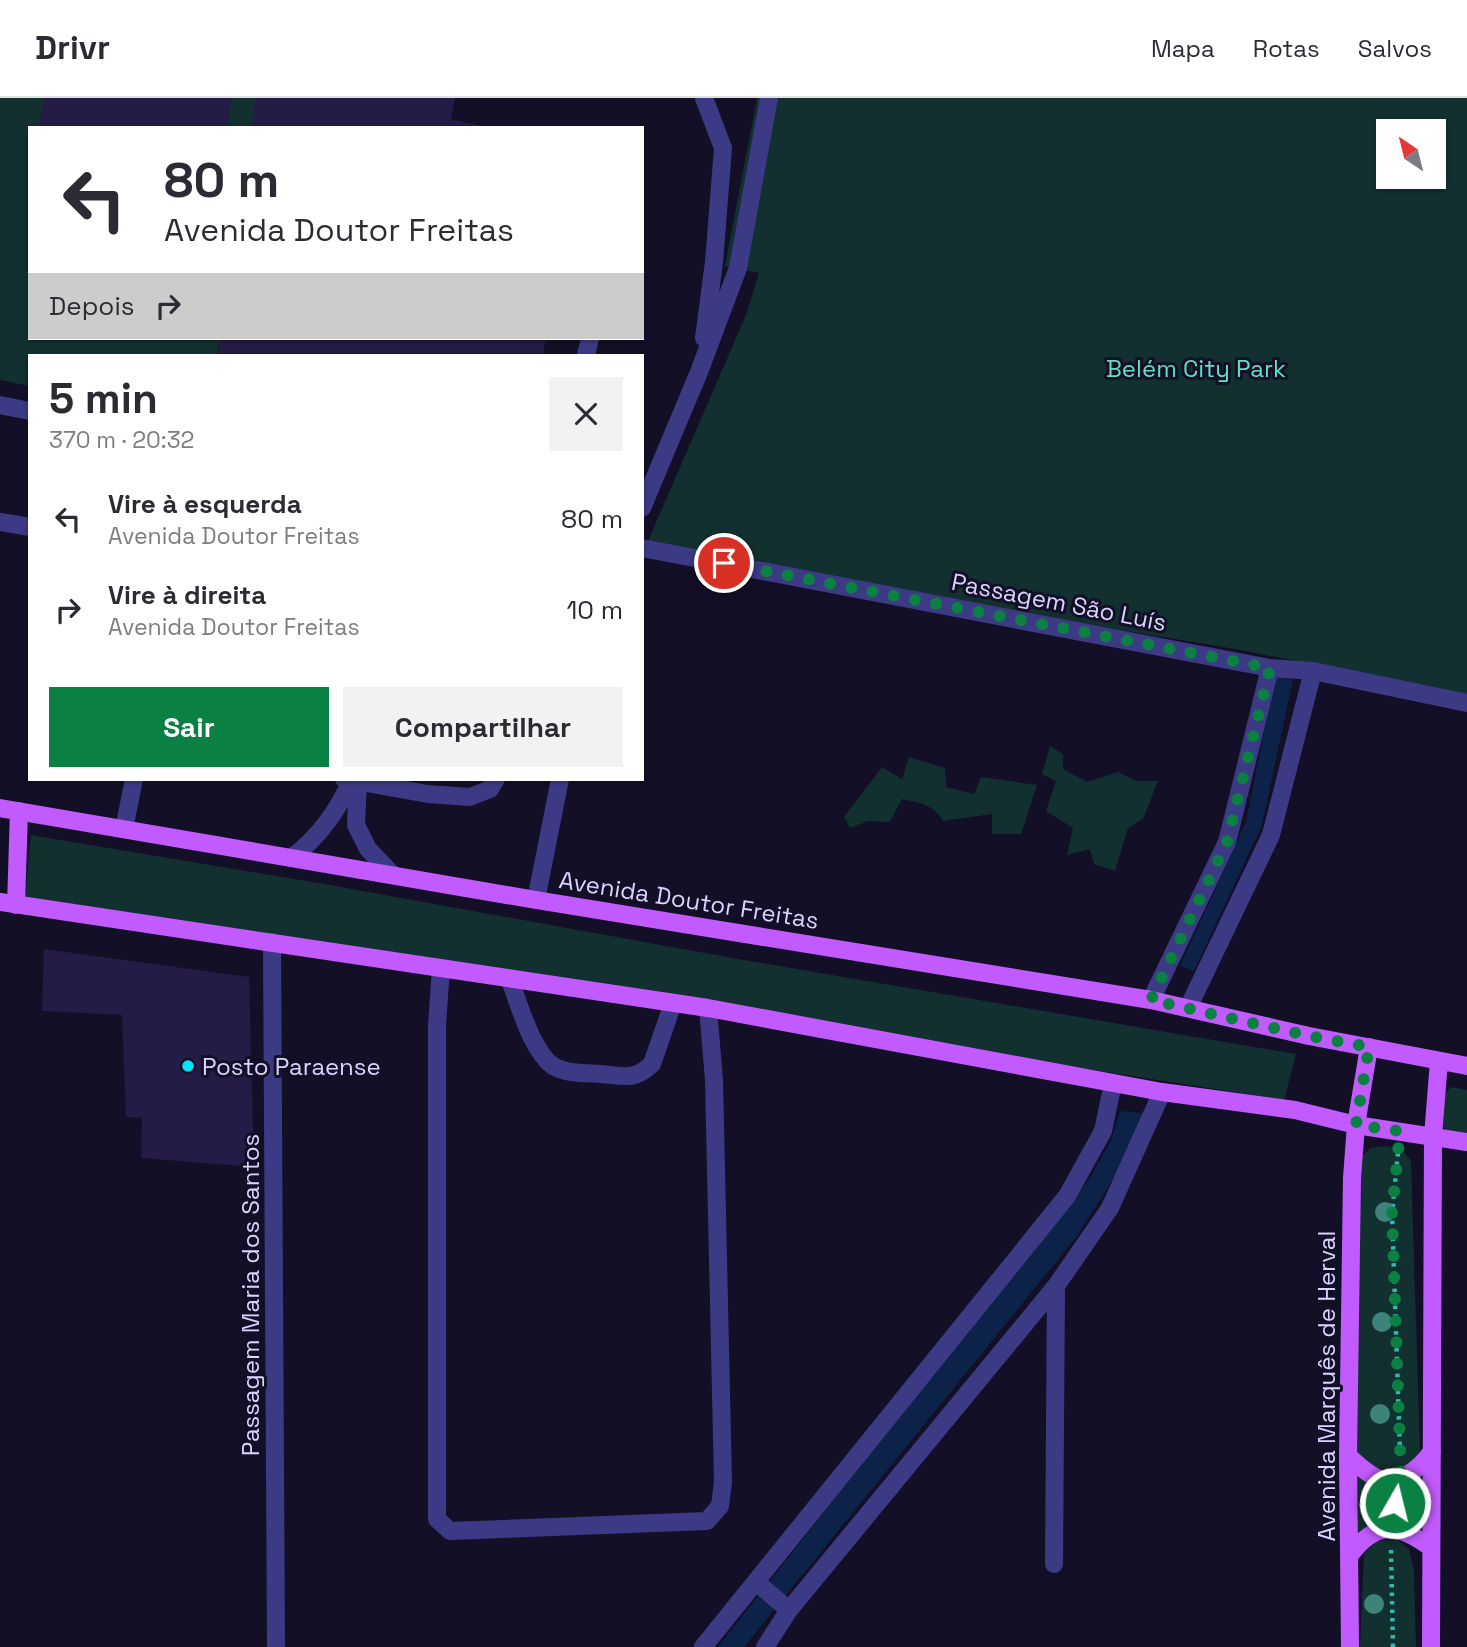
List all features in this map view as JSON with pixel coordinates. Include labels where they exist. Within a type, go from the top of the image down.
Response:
[{"type":"main road","name":"Avenida Doutor Freitas","points":[[0,808],[536,900],[1151,1000],[1309,1036],[1467,1066]]},
{"type":"main road","points":[[19,811],[8,904],[673,1003],[1162,1092],[1295,1110],[1356,1125],[1467,1142]]},
{"type":"main road","points":[[1356,1125],[1369,1047]]},
{"type":"main road","points":[[1432,1647],[1430,1547],[1433,1451],[1433,1136],[1439,1061]]},
{"type":"main road","name":"Avenida Marquês de Herval","points":[[1350,1647],[1348,1456],[1352,1178],[1356,1125]]},
{"type":"main road","points":[[1348,1456],[1378,1479],[1390,1480],[1401,1478],[1419,1468],[1433,1451]]},
{"type":"main road","points":[[1350,1555],[1358,1544],[1369,1536],[1390,1529],[1410,1532],[1430,1547]]},
{"type":"street","points":[[699,372],[714,262],[723,148],[704,98]]},
{"type":"street","points":[[644,503],[699,372],[738,268],[769,98]]},
{"type":"street","points":[[0,405],[28,411]]},
{"type":"street","points":[[0,522],[28,527]]},
{"type":"street","name":"Passagem São Luís","points":[[644,548],[1270,668],[1313,671],[1467,703]]},
{"type":"street","points":[[1151,1000],[1227,842],[1270,668]]},
{"type":"street","points":[[1188,1008],[1271,835],[1313,671]]},
{"type":"street","points":[[124,829],[134,781]]},
{"type":"street","points":[[291,858],[305,848],[329,818],[345,795],[351,781]]},
{"type":"street","points":[[351,781],[356,825],[368,849],[393,875]]},
{"type":"street","points":[[356,781],[428,794],[470,797],[490,789],[494,781]]},
{"type":"street","points":[[536,900],[560,781]]},
{"type":"street","name":"Passagem Maria dos Santos","points":[[272,942],[276,1647]]},
{"type":"street","points":[[440,968],[437,1025],[437,1519],[450,1531],[707,1521],[720,1506],[723,1482],[714,1080],[708,1009]]},
{"type":"street","points":[[509,978],[539,1052],[554,1067],[571,1072],[634,1077],[645,1071],[652,1064],[673,1003]]},
{"type":"street","points":[[703,1647],[1067,1196],[1103,1131],[1113,1083]]},
{"type":"street","points":[[771,1644],[789,1610],[1056,1286],[1110,1208],[1162,1092]]},
{"type":"street","points":[[1054,1564],[1056,1286]]},
{"type":"street","points":[[756,1582],[789,1610]]},
{"type":"path","points":[[1400,1131],[1392,1213],[1401,1478]]},
{"type":"path","points":[[1390,1529],[1394,1647]]},
{"type":"green space","points":[[0,98],[257,98],[252,126],[28,126],[28,340],[220,340],[217,354],[28,354],[28,386],[0,380]]},
{"type":"green space","name":"Belém City Park","points":[[757,98],[1467,98],[1467,694],[1235,649],[708,561],[645,548],[746,315],[759,273],[725,266]]},
{"type":"green space","points":[[1050,746],[1063,754],[1063,769],[1087,782],[1118,772],[1137,781],[1158,781],[1143,819],[1128,828],[1115,871],[1094,864],[1090,849],[1067,855],[1073,828],[1046,811],[1056,781],[1042,774]]},
{"type":"green space","points":[[909,757],[945,768],[946,787],[974,794],[981,777],[1037,785],[1021,834],[992,834],[992,814],[943,821],[931,808],[902,799],[890,822],[868,821],[850,828],[844,817],[882,767],[902,779]]},
{"type":"green space","points":[[31,835],[1296,1054],[1284,1100],[1043,1062],[716,1002],[25,897]]},
{"type":"green space","points":[[1451,1087],[1467,1090],[1467,1135],[1447,1132],[1442,1126],[1442,1096]]},
{"type":"green space","points":[[1387,1146],[1403,1151],[1411,1161],[1420,1453],[1410,1469],[1386,1476],[1355,1453],[1359,1159],[1371,1148]]},
{"type":"green space","points":[[1353,1469],[1374,1486],[1387,1486],[1426,1470],[1422,1537],[1410,1529],[1355,1541]]},
{"type":"green space","points":[[1395,1538],[1409,1549],[1414,1570],[1416,1647],[1360,1647],[1364,1553],[1376,1542]]},
{"type":"water","points":[[1275,677],[1293,680],[1262,825],[1194,971],[1180,966],[1246,822]]},
{"type":"water","points":[[1120,1111],[1143,1113],[1114,1178],[1077,1236],[744,1647],[718,1647],[1089,1179],[1111,1141]]},
{"type":"building","points":[[44,98],[232,98],[227,126],[39,126]]},
{"type":"building","points":[[256,98],[455,98],[451,119],[482,126],[251,126]]},
{"type":"building","points":[[220,340],[546,340],[543,354],[218,354]]},
{"type":"building","name":"Posto Paraense","points":[[44,949],[249,977],[254,1167],[141,1158],[142,1118],[126,1117],[122,1015],[42,1011]]},
{"type":"place","name":"Posto Paraense","points":[[188,1066]]},
{"type":"route","points":[[724,563],[1270,668],[1227,842],[1151,1000],[1369,1047],[1356,1125],[1400,1131],[1392,1213],[1401,1478],[1395,1503]]}]
